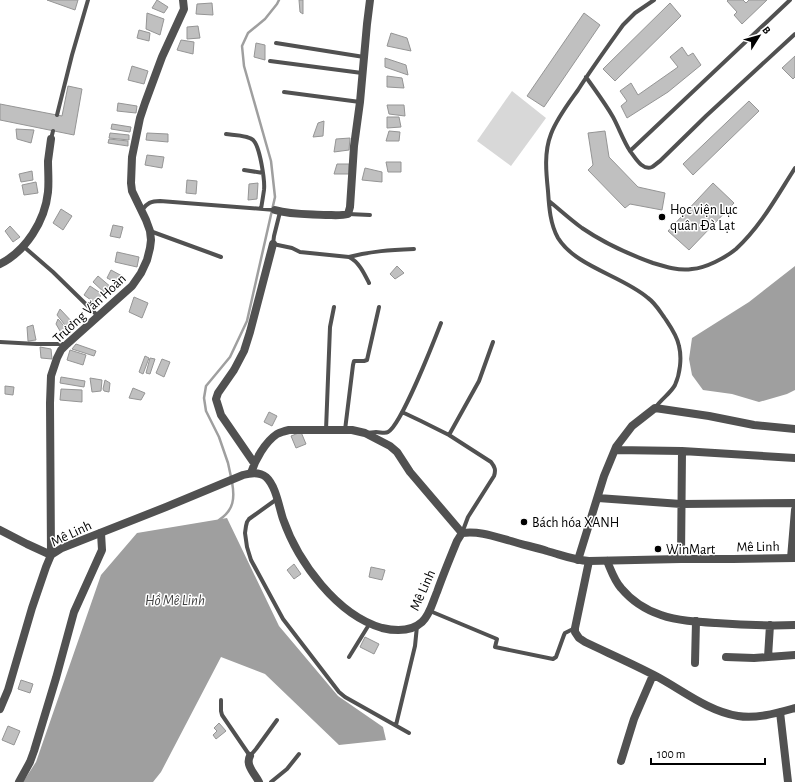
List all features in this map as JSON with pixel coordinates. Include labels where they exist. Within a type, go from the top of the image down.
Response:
[{"type":"street","name":"Trương Văn Hoàn","points":[[51,555],[51,376],[61,350],[124,294],[137,280],[147,260],[151,240],[150,231],[142,210],[135,198],[131,183],[132,158],[140,118],[162,57],[184,9],[184,0]]},
{"type":"street","points":[[277,211],[310,214],[348,214],[350,207],[354,146],[370,0]]},
{"type":"street","points":[[0,264],[14,255],[23,246],[37,226],[46,202],[48,191],[48,160],[52,135]]},
{"type":"street","points":[[254,463],[221,415],[216,399],[218,393],[234,370],[244,350],[274,244]]},
{"type":"street","points":[[578,560],[604,476],[615,450],[632,426],[655,408],[709,416],[754,425],[795,429]]},
{"type":"street","points":[[247,474],[259,455],[276,434],[289,430],[346,430],[364,433],[390,446],[397,452],[410,472],[462,533]]},
{"type":"street","points":[[615,450],[682,451],[795,458]]},
{"type":"street","points":[[681,559],[682,451]]},
{"type":"street","name":"Mê Linh","points":[[0,709],[8,690],[32,608],[51,555],[62,548],[247,474],[260,474],[266,477],[271,484],[289,536],[308,568],[324,588],[339,604],[370,624],[388,629],[410,629],[423,621],[430,610],[457,541],[462,533],[473,532],[485,534],[578,560],[589,561],[793,558]]},
{"type":"street","points":[[598,498],[681,504],[795,502]]},
{"type":"street","points":[[793,558],[795,510]]},
{"type":"street","points":[[0,530],[51,555]]},
{"type":"street","points":[[19,782],[30,762],[34,750],[74,612],[102,550],[101,533]]},
{"type":"street","points":[[589,561],[575,628],[576,635],[585,642],[653,675],[721,712],[751,717],[795,708]]},
{"type":"street","points":[[607,561],[620,587],[640,605],[662,615],[696,621],[747,625],[795,625]]},
{"type":"street","points":[[694,663],[696,621]]},
{"type":"street","points":[[768,657],[770,626]]},
{"type":"street","points":[[726,657],[754,658],[795,654]]},
{"type":"street","points":[[621,761],[634,719],[653,675]]},
{"type":"street","points":[[780,712],[788,782]]},
{"type":"street","points":[[250,756],[248,764],[259,782]]},
{"type":"lane","points":[[57,115],[88,0]]},
{"type":"lane","points":[[654,0],[635,13],[623,25],[560,116],[550,135],[546,155],[546,169],[552,220],[558,238],[575,256],[629,286],[654,303],[678,339],[680,349],[680,366],[677,379],[674,386],[655,408]]},
{"type":"lane","points":[[630,151],[790,0]]},
{"type":"lane","points":[[586,77],[610,112],[630,151],[643,166],[648,168],[660,162],[706,116],[795,34]]},
{"type":"lane","points":[[276,43],[364,57]]},
{"type":"lane","points":[[270,61],[363,73]]},
{"type":"lane","points":[[284,92],[360,102]]},
{"type":"lane","points":[[226,134],[249,137],[253,139],[255,143],[264,177],[263,209]]},
{"type":"lane","points":[[549,201],[582,228],[611,246],[670,268],[684,270],[693,269],[708,266],[734,250],[758,226],[795,168]]},
{"type":"lane","points":[[244,170],[263,173]]},
{"type":"lane","points":[[142,210],[152,201],[160,201],[277,211],[274,244],[292,248],[300,252],[349,257],[381,250],[414,248]]},
{"type":"lane","points":[[348,214],[370,215]]},
{"type":"lane","points":[[150,231],[221,257]]},
{"type":"lane","points":[[23,246],[53,272],[98,316]]},
{"type":"lane","points":[[349,257],[357,263],[369,283]]},
{"type":"lane","points":[[326,430],[330,327],[334,307]]},
{"type":"lane","points":[[346,430],[352,365],[354,361],[367,360],[379,307]]},
{"type":"lane","points":[[364,433],[385,433],[392,429],[402,412],[421,372],[441,323]]},
{"type":"lane","points":[[0,342],[66,344]]},
{"type":"lane","points":[[448,435],[479,381],[493,342]]},
{"type":"lane","points":[[402,412],[448,435],[491,462],[494,466],[494,476],[468,517],[462,533]]},
{"type":"lane","points":[[276,499],[249,519],[245,533],[247,547],[254,567],[282,619],[339,692],[345,697],[409,733]]},
{"type":"lane","points":[[430,610],[497,639],[495,647],[553,659],[556,656],[565,633],[575,628]]},
{"type":"lane","points":[[349,658],[370,624]]},
{"type":"lane","points":[[396,725],[415,646],[417,625]]},
{"type":"lane","points":[[221,700],[222,715],[250,756],[256,750],[277,720]]},
{"type":"lane","points":[[271,782],[287,769],[299,754]]},
{"type":"shaded area","points":[[512,91],[546,118],[511,166],[477,141]]},
{"type":"water","points":[[795,266],[795,390],[787,394],[759,402],[732,394],[703,390],[692,375],[689,359],[692,338],[749,302]]},
{"type":"water","name":"Hồ Mê Linh","points":[[227,518],[279,626],[338,696],[383,727],[386,740],[339,745],[265,674],[221,657],[161,772],[153,782],[23,782],[36,762],[101,575],[137,533]]},
{"type":"building","points":[[47,0],[78,0],[75,10]]},
{"type":"building","points":[[157,0],[168,7],[164,13],[152,8]]},
{"type":"building","points":[[299,0],[303,0],[303,14],[300,12]]},
{"type":"building","points":[[743,0],[746,3],[749,0],[767,0],[742,24],[734,15],[737,12],[727,1]]},
{"type":"building","points":[[212,3],[213,15],[196,14],[197,4]]},
{"type":"building","points":[[670,3],[681,16],[615,81],[603,69]]},
{"type":"building","points":[[147,13],[164,19],[160,35],[146,29]]},
{"type":"building","points":[[584,13],[600,25],[544,107],[527,96]]},
{"type":"building","points":[[198,26],[200,38],[187,39],[187,27]]},
{"type":"building","points":[[139,30],[150,33],[149,41],[137,38]]},
{"type":"building","points":[[391,33],[407,38],[411,51],[387,46]]},
{"type":"building","points":[[181,40],[194,42],[193,54],[177,50]]},
{"type":"building","points":[[256,43],[265,45],[265,60],[254,57]]},
{"type":"building","points":[[682,47],[688,56],[693,53],[701,65],[668,92],[627,118],[621,106],[627,101],[620,91],[631,83],[638,95],[678,67],[670,57]]},
{"type":"building","points":[[795,56],[795,77],[793,79],[782,68]]},
{"type":"building","points":[[385,58],[406,65],[408,75],[385,67]]},
{"type":"building","points":[[132,66],[148,71],[144,84],[128,80]]},
{"type":"building","points":[[387,76],[402,78],[404,88],[387,87]]},
{"type":"building","points":[[68,86],[82,89],[74,135],[0,120],[0,104],[62,116]]},
{"type":"building","points":[[749,101],[759,111],[693,175],[683,164]]},
{"type":"building","points":[[118,103],[137,106],[136,113],[117,111]]},
{"type":"building","points":[[387,105],[404,105],[405,116],[389,114]]},
{"type":"building","points":[[387,117],[399,117],[401,127],[387,128]]},
{"type":"building","points":[[324,121],[323,136],[313,137],[318,123]]},
{"type":"building","points":[[112,124],[131,127],[130,132],[111,129]]},
{"type":"building","points":[[16,129],[34,130],[31,143],[17,139]]},
{"type":"building","points":[[389,131],[400,132],[399,141],[386,141]]},
{"type":"building","points":[[605,131],[609,157],[638,187],[665,193],[662,210],[630,204],[625,208],[588,170],[593,165],[588,133]]},
{"type":"building","points":[[110,133],[129,135],[129,140],[109,138]]},
{"type":"building","points":[[147,133],[168,134],[168,142],[146,140]]},
{"type":"building","points":[[350,138],[349,150],[334,152],[336,139]]},
{"type":"building","points":[[109,139],[128,141],[128,146],[108,143]]},
{"type":"building","points":[[147,155],[164,157],[162,168],[145,165]]},
{"type":"building","points":[[386,162],[401,162],[401,172],[388,172]]},
{"type":"building","points":[[337,164],[349,164],[349,174],[334,174]]},
{"type":"building","points":[[365,168],[382,172],[382,182],[362,180]]},
{"type":"building","points":[[32,171],[33,180],[21,182],[19,174]]},
{"type":"building","points":[[187,180],[197,181],[196,194],[186,193]]},
{"type":"building","points":[[36,182],[38,193],[24,195],[22,185]]},
{"type":"building","points":[[258,183],[257,199],[248,200],[249,184]]},
{"type":"building","points":[[713,183],[734,203],[689,250],[668,231]]},
{"type":"building","points":[[61,209],[72,216],[63,230],[53,223]]},
{"type":"building","points":[[113,225],[123,227],[120,238],[110,236]]},
{"type":"building","points":[[10,226],[20,237],[13,242],[5,231]]},
{"type":"building","points":[[117,252],[139,257],[137,267],[115,262]]},
{"type":"building","points":[[397,266],[404,273],[395,279],[390,274]]},
{"type":"building","points":[[111,270],[122,276],[119,284],[107,278]]},
{"type":"building","points":[[98,276],[112,288],[106,294],[93,282]]},
{"type":"building","points":[[90,286],[102,294],[95,303],[84,295]]},
{"type":"building","points":[[134,297],[148,303],[142,318],[129,312]]},
{"type":"building","points":[[60,309],[74,324],[68,329],[57,315]]},
{"type":"building","points":[[58,319],[70,333],[63,336],[56,324]]},
{"type":"building","points":[[33,325],[36,340],[28,341],[27,327]]},
{"type":"building","points":[[76,344],[96,351],[94,356],[72,349]]},
{"type":"building","points":[[40,347],[51,349],[52,359],[41,358]]},
{"type":"building","points":[[70,350],[86,355],[83,365],[67,360]]},
{"type":"building","points":[[145,356],[149,358],[143,374],[139,372]]},
{"type":"building","points":[[150,358],[155,359],[150,374],[146,373]]},
{"type":"building","points":[[162,359],[170,362],[164,377],[156,373]]},
{"type":"building","points":[[61,377],[85,381],[84,387],[60,383]]},
{"type":"building","points":[[90,378],[102,380],[101,391],[92,392]]},
{"type":"building","points":[[105,380],[110,383],[109,392],[104,391],[103,389]]},
{"type":"building","points":[[5,386],[14,387],[13,395],[5,394]]},
{"type":"building","points":[[133,388],[145,393],[141,400],[129,398]]},
{"type":"building","points":[[61,389],[82,390],[82,402],[60,400]]},
{"type":"building","points":[[269,412],[277,416],[272,426],[264,422]]},
{"type":"building","points":[[301,432],[306,444],[296,448],[291,436]]},
{"type":"building","points":[[294,564],[301,574],[294,579],[287,570]]},
{"type":"building","points":[[371,567],[385,570],[382,580],[369,577]]},
{"type":"building","points":[[365,637],[379,644],[374,654],[360,647]]},
{"type":"building","points":[[21,680],[33,684],[30,693],[18,689]]},
{"type":"building","points":[[219,723],[226,731],[216,739],[213,735],[217,731],[214,728]]},
{"type":"building","points":[[8,726],[20,731],[14,745],[2,740]]},
{"type":"waterway","points":[[231,477],[219,437],[206,411],[204,398],[206,386],[230,357],[247,321],[275,197],[271,161],[244,66],[242,46],[248,33],[265,19],[279,0]]},
{"type":"waterway","points":[[219,520],[228,512],[232,503],[232,482]]},
{"type":"place","name":"Học viện Lục quân Đà Lạt","points":[[662,217]]},
{"type":"place","name":"Bách hóa XANH","points":[[524,522]]},
{"type":"place","name":"WinMart","points":[[658,549]]}]
